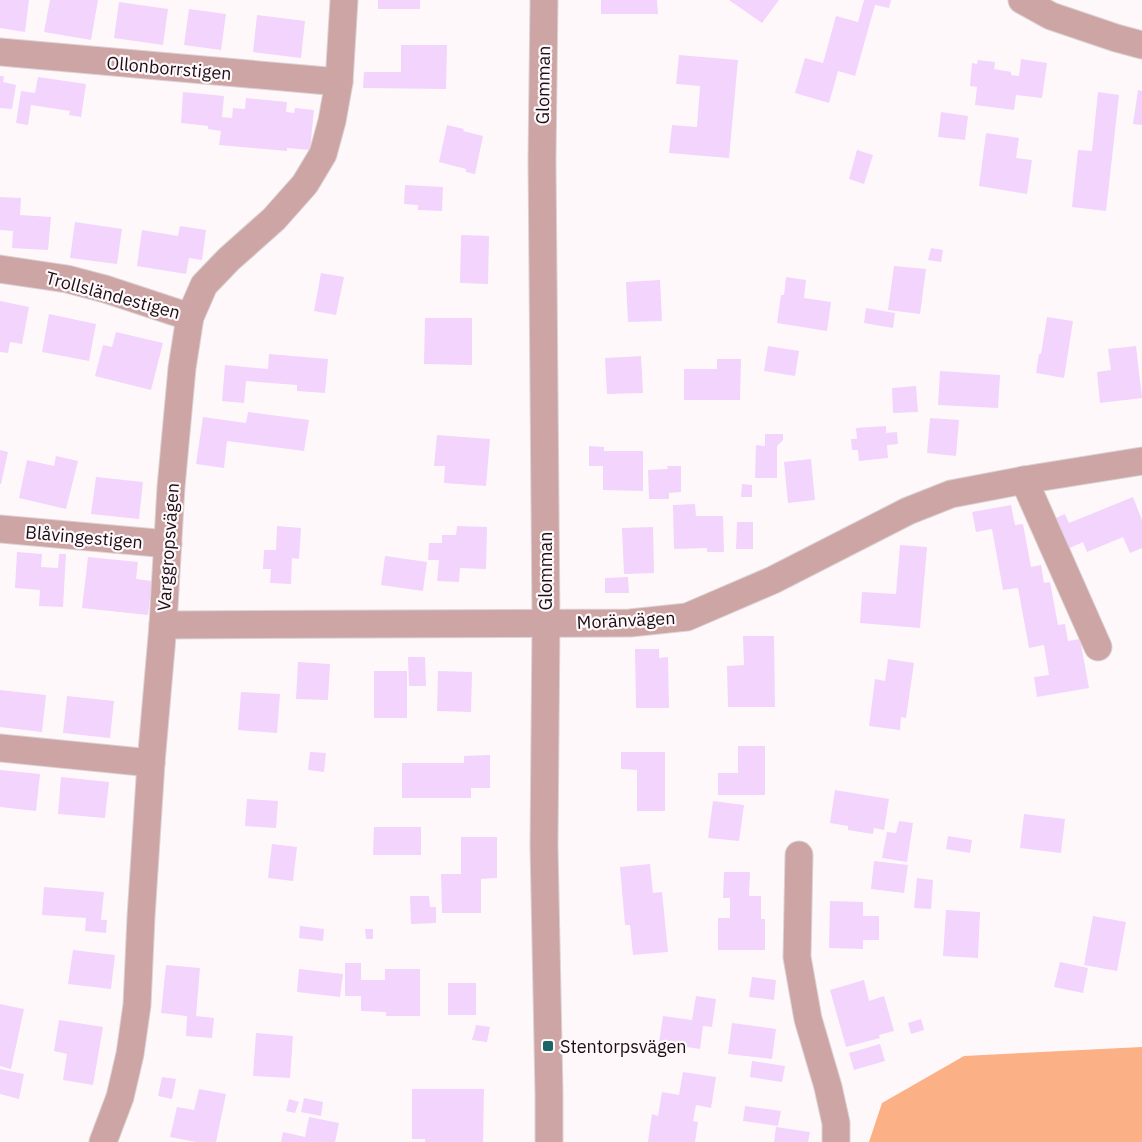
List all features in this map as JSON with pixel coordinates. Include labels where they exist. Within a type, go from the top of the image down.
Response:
[{"type":"street","name":"Varggropsvägen","points":[[103,1142],[120,1097],[130,1054],[137,1005],[151,763],[182,368],[190,317],[204,285],[274,219],[305,184],[323,154],[339,82],[344,0]]},
{"type":"street","name":"Glomman","points":[[544,0],[542,160],[546,622],[544,845],[549,1142]]},
{"type":"street","points":[[1022,0],[1051,16],[1142,45]]},
{"type":"street","name":"Ollonborrstigen","points":[[0,52],[339,82]]},
{"type":"street","name":"Trollsländestigen","points":[[0,269],[67,279],[190,317]]},
{"type":"street","name":"Moränvägen","points":[[163,624],[630,623],[687,617],[773,580],[908,511],[951,494],[1142,462]]},
{"type":"street","points":[[1024,480],[1098,647]]},
{"type":"street","name":"Blåvingestigen","points":[[0,529],[168,544]]},
{"type":"street","points":[[0,748],[151,763]]},
{"type":"street","points":[[800,855],[797,957],[808,1019],[836,1123],[836,1142]]},
{"type":"shaded area","points":[[1142,1047],[1142,1142],[869,1142],[882,1103],[964,1056]]},
{"type":"building","points":[[0,0],[29,0],[25,32],[0,28]]},
{"type":"building","points":[[50,0],[98,0],[91,40],[44,32]]},
{"type":"building","points":[[378,0],[420,0],[420,9],[378,9]]},
{"type":"building","points":[[601,0],[657,0],[658,14],[601,14]]},
{"type":"building","points":[[729,0],[779,0],[762,23]]},
{"type":"building","points":[[864,0],[891,0],[889,8],[875,5],[855,76],[838,71],[829,103],[795,93],[805,58],[823,63],[836,16],[858,22]]},
{"type":"building","points":[[119,2],[168,9],[163,45],[114,38]]},
{"type":"building","points":[[189,9],[226,14],[221,50],[184,45]]},
{"type":"building","points":[[257,15],[305,21],[301,58],[253,52]]},
{"type":"building","points":[[401,45],[447,45],[446,89],[363,88],[364,72],[401,72]]},
{"type":"building","points":[[679,55],[738,60],[729,158],[669,153],[672,125],[697,127],[700,86],[676,84]]},
{"type":"building","points":[[1021,59],[1047,63],[1042,98],[1016,95],[1014,110],[975,105],[977,87],[970,86],[972,63],[977,64],[978,60],[995,62],[994,69],[1019,76]]},
{"type":"building","points":[[0,76],[4,76],[3,82],[16,85],[12,109],[0,108]]},
{"type":"building","points":[[38,77],[86,84],[81,117],[69,115],[70,111],[31,105],[28,125],[16,123],[21,91],[35,93]]},
{"type":"building","points":[[1138,90],[1142,91],[1142,125],[1133,124]]},
{"type":"building","points":[[183,92],[224,96],[222,117],[232,118],[233,108],[245,109],[246,98],[287,102],[286,112],[294,113],[295,108],[314,110],[310,150],[287,148],[287,151],[219,145],[221,131],[208,129],[208,126],[181,123]]},
{"type":"building","points":[[1098,92],[1119,95],[1106,211],[1072,207],[1078,150],[1092,151]]},
{"type":"building","points":[[941,112],[968,116],[965,140],[938,137]]},
{"type":"building","points":[[447,125],[483,136],[475,174],[466,172],[466,169],[439,162]]},
{"type":"building","points":[[986,133],[1019,138],[1016,158],[1032,160],[1027,194],[979,186]]},
{"type":"building","points":[[857,150],[873,155],[864,184],[849,179]]},
{"type":"building","points":[[405,185],[443,187],[442,211],[418,210],[418,205],[404,204]]},
{"type":"building","points":[[0,197],[21,198],[20,215],[51,217],[48,250],[12,248],[13,231],[0,230]]},
{"type":"building","points":[[75,222],[122,229],[117,264],[70,258]]},
{"type":"building","points":[[180,226],[206,230],[202,260],[189,258],[186,274],[137,266],[142,230],[178,236]]},
{"type":"building","points":[[461,235],[489,236],[488,284],[460,283]]},
{"type":"building","points":[[931,248],[943,250],[941,262],[928,260]]},
{"type":"building","points":[[894,266],[926,269],[920,314],[888,310]]},
{"type":"building","points":[[321,273],[344,277],[336,315],[314,311]]},
{"type":"building","points":[[786,277],[806,280],[804,298],[831,302],[827,331],[777,323]]},
{"type":"building","points":[[660,280],[662,321],[628,322],[626,282]]},
{"type":"building","points":[[0,301],[29,307],[22,344],[10,342],[8,353],[0,352]]},
{"type":"building","points":[[866,308],[895,313],[893,328],[864,323]]},
{"type":"building","points":[[49,314],[96,324],[89,361],[42,352]]},
{"type":"building","points":[[1047,317],[1073,321],[1064,378],[1036,373]]},
{"type":"building","points":[[425,318],[472,318],[472,365],[424,364]]},
{"type":"building","points":[[116,332],[163,343],[151,390],[95,376],[103,345],[112,347]]},
{"type":"building","points":[[768,346],[799,351],[795,376],[764,371]]},
{"type":"building","points":[[1136,346],[1142,398],[1100,403],[1097,372],[1111,370],[1108,349]]},
{"type":"building","points":[[269,354],[328,359],[325,393],[297,391],[297,385],[246,381],[244,403],[222,401],[225,365],[268,369]]},
{"type":"building","points":[[641,356],[643,393],[607,394],[605,358]]},
{"type":"building","points":[[717,359],[741,359],[740,400],[684,400],[684,369],[717,369]]},
{"type":"building","points":[[940,371],[1000,375],[998,408],[938,405]]},
{"type":"building","points":[[916,386],[918,412],[893,413],[892,388]]},
{"type":"building","points":[[248,412],[309,420],[304,451],[227,441],[224,468],[196,464],[203,417],[246,423]]},
{"type":"building","points":[[930,418],[959,420],[956,456],[927,453]]},
{"type":"building","points":[[886,426],[886,433],[897,432],[898,444],[887,445],[888,458],[859,461],[858,450],[852,450],[851,439],[857,439],[856,428]]},
{"type":"building","points":[[765,434],[783,434],[783,440],[777,446],[777,478],[755,478],[756,445],[765,446]]},
{"type":"building","points":[[437,435],[490,439],[486,486],[444,483],[445,466],[434,466]]},
{"type":"building","points":[[589,446],[604,447],[604,451],[643,451],[643,491],[603,490],[603,466],[589,466]]},
{"type":"building","points":[[0,450],[8,452],[1,484],[0,484]]},
{"type":"building","points":[[56,456],[78,461],[66,509],[19,498],[27,460],[54,466]]},
{"type":"building","points":[[811,459],[815,500],[788,503],[784,462]]},
{"type":"building","points":[[667,466],[681,466],[681,492],[669,493],[669,499],[649,499],[648,470],[668,469]]},
{"type":"building","points":[[96,477],[143,482],[139,519],[91,514]]},
{"type":"building","points":[[742,484],[752,485],[752,497],[741,497]]},
{"type":"building","points":[[1133,497],[1142,520],[1142,548],[1130,553],[1123,537],[1087,552],[1083,542],[1063,551],[1051,520],[1065,514],[1069,523]]},
{"type":"building","points":[[695,504],[696,516],[723,516],[724,552],[707,552],[707,548],[674,549],[673,505]]},
{"type":"building","points":[[1011,505],[1015,525],[1023,524],[1031,567],[1041,565],[1044,583],[1050,582],[1058,625],[1065,624],[1068,641],[1080,639],[1089,688],[1037,697],[1034,677],[1049,675],[1044,645],[1029,648],[1018,588],[1003,590],[992,529],[976,532],[972,512]]},
{"type":"building","points":[[737,522],[753,522],[753,549],[736,549]]},
{"type":"building","points":[[277,526],[301,528],[299,559],[292,558],[291,584],[270,583],[271,569],[263,569],[264,550],[276,550]]},
{"type":"building","points":[[457,526],[487,527],[486,569],[460,568],[459,582],[437,581],[439,560],[428,560],[429,543],[442,543],[442,535],[456,535]]},
{"type":"building","points":[[653,527],[654,573],[624,574],[622,528]]},
{"type":"building","points":[[900,545],[927,547],[920,628],[860,623],[862,592],[896,594]]},
{"type":"building","points":[[17,552],[42,554],[41,567],[58,568],[59,554],[66,554],[63,607],[39,606],[40,590],[15,588]]},
{"type":"building","points":[[385,556],[427,562],[423,591],[381,585]]},
{"type":"building","points":[[88,557],[138,562],[136,579],[152,581],[148,615],[82,608]]},
{"type":"building","points":[[628,577],[629,593],[605,593],[605,578]]},
{"type":"building","points":[[743,636],[774,636],[775,707],[728,707],[727,666],[744,665]]},
{"type":"building","points":[[635,649],[659,649],[659,658],[668,657],[669,708],[636,708]]},
{"type":"building","points":[[408,657],[425,657],[426,686],[409,686]]},
{"type":"building","points":[[888,659],[914,663],[906,718],[901,717],[900,730],[869,726],[875,679],[885,681]]},
{"type":"building","points":[[298,662],[330,664],[328,700],[296,699]]},
{"type":"building","points":[[374,671],[407,671],[407,718],[374,718]]},
{"type":"building","points":[[438,671],[472,672],[471,712],[437,711]]},
{"type":"building","points":[[0,690],[46,695],[42,732],[0,727]]},
{"type":"building","points":[[241,692],[280,694],[277,733],[238,730]]},
{"type":"building","points":[[67,696],[114,701],[110,738],[63,733]]},
{"type":"building","points":[[738,746],[765,746],[765,795],[718,795],[718,773],[738,773]]},
{"type":"building","points":[[310,752],[326,753],[324,772],[308,770]]},
{"type":"building","points":[[621,752],[665,752],[665,811],[637,811],[637,770],[621,769]]},
{"type":"building","points":[[490,755],[490,788],[471,788],[471,798],[402,798],[402,763],[464,763],[464,756]]},
{"type":"building","points":[[0,770],[40,774],[36,811],[0,807]]},
{"type":"building","points":[[61,777],[109,782],[105,818],[58,814]]},
{"type":"building","points":[[835,790],[889,799],[884,830],[874,828],[873,834],[848,830],[848,826],[830,823]]},
{"type":"building","points":[[247,799],[278,801],[276,828],[245,826]]},
{"type":"building","points":[[713,801],[744,805],[739,841],[708,838]]},
{"type":"building","points":[[1024,814],[1065,819],[1061,853],[1020,848]]},
{"type":"building","points":[[899,821],[913,823],[907,862],[882,858],[887,832],[896,833]]},
{"type":"building","points":[[374,827],[421,827],[421,855],[373,855]]},
{"type":"building","points":[[948,836],[972,840],[970,853],[946,849]]},
{"type":"building","points":[[461,837],[497,837],[497,878],[481,879],[481,913],[442,913],[441,874],[461,874]]},
{"type":"building","points":[[272,844],[297,847],[293,881],[268,878]]},
{"type":"building","points":[[874,861],[908,865],[904,893],[871,889]]},
{"type":"building","points":[[650,864],[653,893],[662,892],[668,952],[633,955],[630,925],[625,925],[620,867]]},
{"type":"building","points":[[724,872],[750,872],[749,896],[761,896],[761,919],[765,919],[765,950],[718,950],[718,918],[730,918],[730,898],[723,898]]},
{"type":"building","points":[[917,878],[933,880],[931,909],[914,908]]},
{"type":"building","points":[[44,887],[104,892],[101,920],[107,920],[106,933],[85,931],[86,918],[42,915]]},
{"type":"building","points":[[410,896],[429,896],[430,907],[436,907],[436,923],[411,924]]},
{"type":"building","points":[[830,901],[863,902],[863,916],[879,916],[879,940],[863,940],[863,949],[829,948]]},
{"type":"building","points":[[946,910],[980,912],[978,958],[943,956]]},
{"type":"building","points":[[1093,916],[1126,922],[1117,971],[1084,965]]},
{"type":"building","points":[[300,926],[324,929],[323,941],[299,938]]},
{"type":"building","points":[[365,929],[373,929],[373,939],[366,939]]},
{"type":"building","points":[[73,950],[115,955],[111,989],[68,984]]},
{"type":"building","points":[[1060,962],[1088,968],[1083,993],[1054,987]]},
{"type":"building","points":[[345,963],[361,963],[361,980],[385,980],[385,969],[420,969],[420,1016],[386,1016],[386,1012],[361,1011],[361,996],[345,996]]},
{"type":"building","points":[[166,965],[200,968],[196,1016],[214,1018],[212,1038],[186,1036],[187,1016],[161,1013]]},
{"type":"building","points":[[299,969],[343,974],[340,997],[297,992]]},
{"type":"building","points":[[752,977],[776,980],[774,1000],[749,997]]},
{"type":"building","points":[[864,980],[869,1001],[884,996],[894,1031],[879,1035],[880,1038],[846,1047],[830,990]]},
{"type":"building","points":[[448,983],[476,983],[476,1015],[448,1015]]},
{"type":"building","points":[[696,996],[716,999],[712,1027],[703,1026],[700,1049],[659,1043],[663,1016],[692,1020]]},
{"type":"building","points":[[0,1004],[24,1009],[11,1069],[0,1066]]},
{"type":"building","points":[[921,1019],[924,1030],[911,1034],[908,1023]]},
{"type":"building","points":[[59,1020],[103,1027],[93,1085],[63,1080],[67,1054],[54,1051]]},
{"type":"building","points":[[732,1023],[776,1029],[772,1059],[728,1054]]},
{"type":"building","points":[[476,1025],[490,1027],[487,1042],[472,1040]]},
{"type":"building","points":[[256,1033],[293,1036],[290,1078],[253,1076]]},
{"type":"building","points":[[880,1044],[885,1061],[854,1070],[849,1053]]},
{"type":"building","points":[[752,1061],[785,1066],[782,1082],[750,1077]]},
{"type":"building","points":[[0,1069],[24,1074],[19,1099],[0,1094]]},
{"type":"building","points":[[683,1072],[716,1077],[711,1108],[696,1105],[693,1121],[698,1122],[695,1142],[648,1142],[652,1114],[658,1116],[662,1092],[679,1095]]},
{"type":"building","points":[[162,1077],[176,1079],[172,1099],[158,1096]]},
{"type":"building","points":[[199,1089],[226,1094],[216,1142],[196,1142],[170,1137],[177,1107],[194,1110]]},
{"type":"building","points":[[412,1089],[484,1089],[483,1142],[425,1142],[425,1139],[412,1139]]},
{"type":"building","points":[[304,1098],[323,1102],[321,1116],[301,1112]]},
{"type":"building","points":[[289,1099],[299,1102],[295,1113],[286,1111]]},
{"type":"building","points":[[745,1106],[781,1111],[778,1126],[743,1121]]},
{"type":"building","points":[[309,1117],[339,1123],[335,1142],[281,1142],[283,1132],[305,1137]]},
{"type":"building","points":[[776,1127],[810,1132],[808,1142],[774,1142]]},
{"type":"place","name":"Stentorpsvägen","points":[[548,1046]]}]
